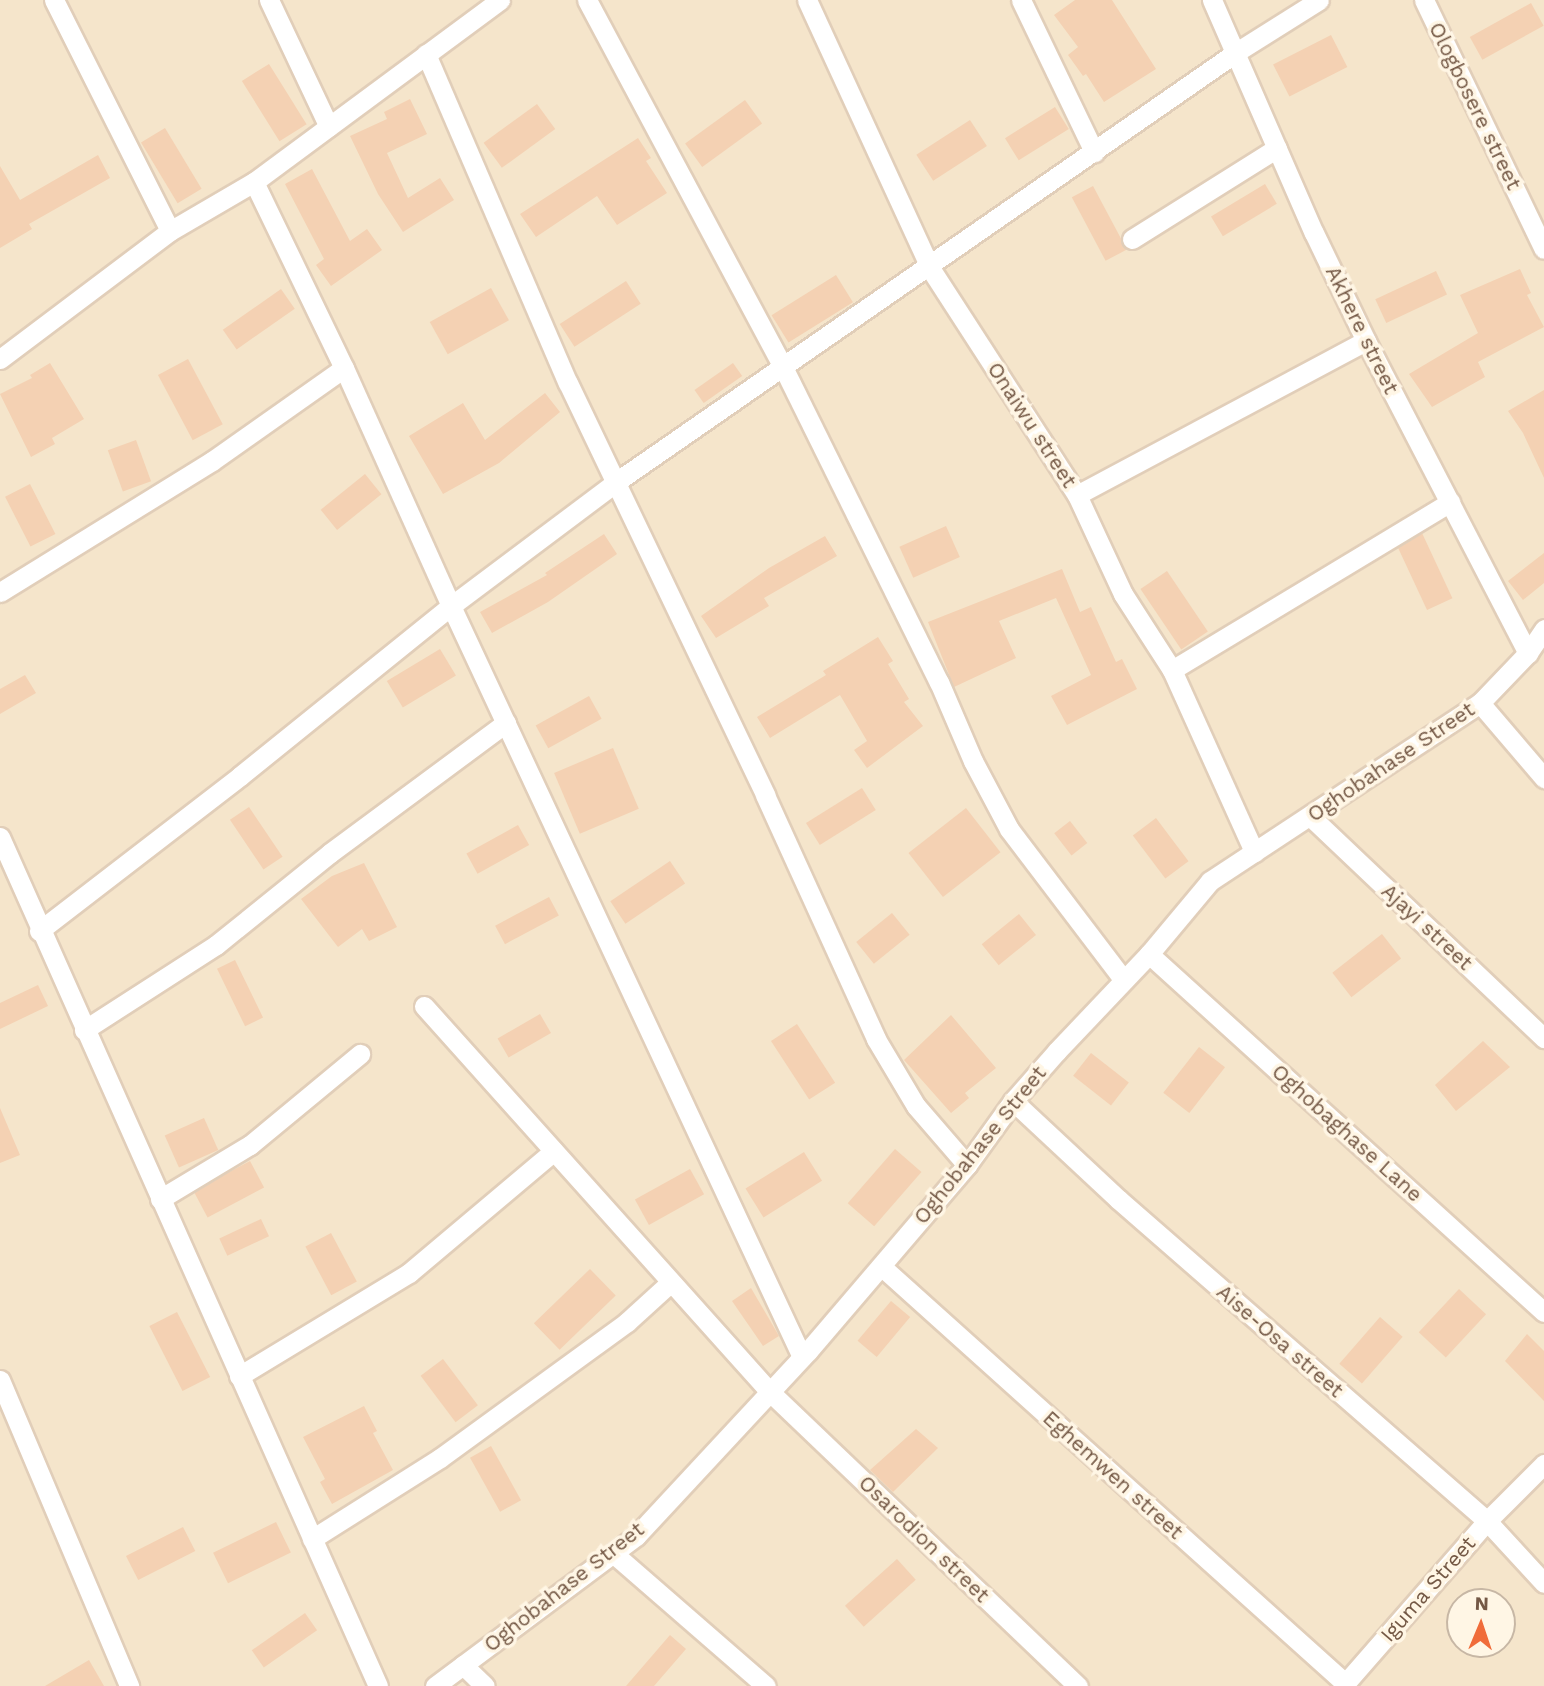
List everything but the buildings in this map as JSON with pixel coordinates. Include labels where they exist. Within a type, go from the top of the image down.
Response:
[{"type":"street","points":[[54,0],[170,231]]},
{"type":"street","points":[[270,0],[329,127]]},
{"type":"street","points":[[2,352],[170,231],[254,182],[500,0]]},
{"type":"street","points":[[587,0],[783,367],[939,682],[973,761],[1009,829],[1123,979]]},
{"type":"street","name":"Onaiwu street","points":[[807,0],[930,268],[1077,495],[1123,594],[1172,670],[1254,852]]},
{"type":"street","points":[[1021,0],[1094,152]]},
{"type":"street","name":"Akhere street","points":[[1212,0],[1366,341],[1528,653]]},
{"type":"street","points":[[39,931],[240,776],[452,606],[616,482],[930,268],[1235,53],[1319,0]]},
{"type":"street","name":"Ologbosere street","points":[[1424,0],[1544,249]]},
{"type":"street","points":[[426,54],[568,383],[765,794],[876,1039],[916,1106],[967,1166]]},
{"type":"street","points":[[1132,239],[1277,148]]},
{"type":"street","points":[[254,182],[344,368],[506,723],[802,1357]]},
{"type":"street","points":[[1077,495],[1366,341]]},
{"type":"street","points":[[0,592],[212,461],[344,368]]},
{"type":"street","points":[[1172,670],[1450,502]]},
{"type":"street","name":"Oghobahase Street","points":[[435,1686],[636,1536],[802,1357],[967,1166],[1013,1101],[1123,979],[1149,954],[1210,881],[1480,703],[1528,653],[1544,629]]},
{"type":"street","points":[[1480,703],[1544,778]]},
{"type":"street","points":[[84,1030],[216,945],[330,853],[506,723]]},
{"type":"street","name":"Ajayi street","points":[[1310,816],[1544,1038]]},
{"type":"street","points":[[0,836],[39,931],[378,1686]]},
{"type":"street","name":"Oghobaghase Lane","points":[[1149,954],[1544,1312]]},
{"type":"street","name":"Osarodion street","points":[[424,1006],[770,1392],[1079,1686]]},
{"type":"street","points":[[160,1199],[250,1145],[360,1054]]},
{"type":"street","name":"Aise-Osa street","points":[[1013,1101],[1118,1199],[1487,1521],[1544,1583]]},
{"type":"street","points":[[239,1376],[410,1273],[554,1151]]},
{"type":"street","name":"Eghemwen street","points":[[881,1266],[1344,1685]]},
{"type":"street","points":[[312,1539],[440,1458],[627,1322],[671,1282]]},
{"type":"street","points":[[0,1380],[129,1686]]},
{"type":"street","name":"Iguma Street","points":[[1344,1685],[1487,1521],[1544,1464]]},
{"type":"street","points":[[614,1554],[766,1686]]},
{"type":"street","points":[[463,1665],[485,1686]]},
{"type":"shaded area","points":[[0,0],[1544,0],[1544,1686],[0,1686]]}]
